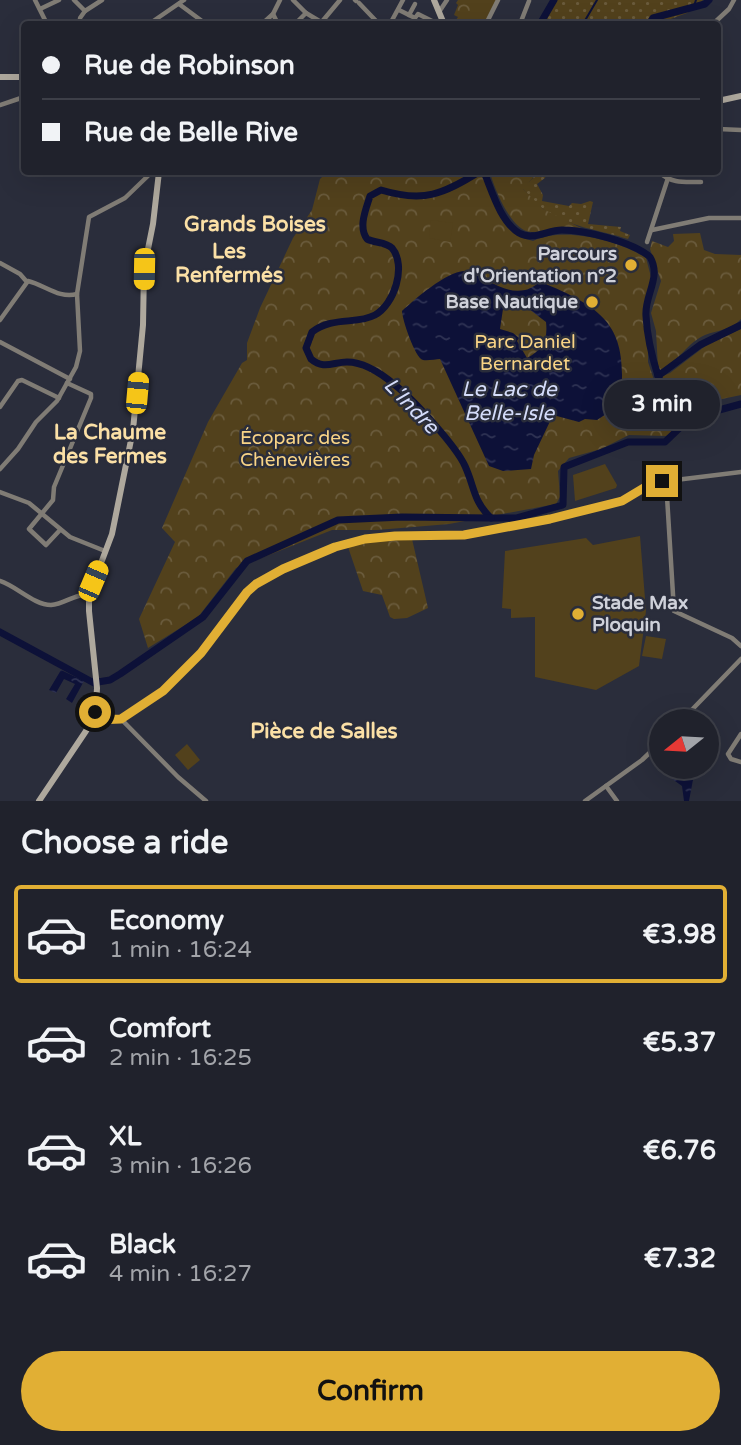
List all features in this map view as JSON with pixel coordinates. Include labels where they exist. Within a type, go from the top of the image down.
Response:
[{"type":"main road","points":[[434,0],[443,21]]},
{"type":"main road","points":[[0,78],[21,77]]},
{"type":"main road","points":[[721,100],[741,96]]},
{"type":"main road","points":[[41,800],[86,731],[94,714],[97,688],[89,595],[114,524],[133,430],[143,325],[144,269],[159,175]]},
{"type":"street","points":[[35,0],[46,21]]},
{"type":"street","points":[[40,9],[60,0]]},
{"type":"street","points":[[74,0],[85,11]]},
{"type":"street","points":[[80,18],[85,11],[102,0]]},
{"type":"street","points":[[154,21],[184,0]]},
{"type":"street","points":[[265,21],[273,14],[280,0]]},
{"type":"street","points":[[293,0],[317,21]]},
{"type":"street","points":[[322,21],[340,0]]},
{"type":"street","points":[[392,21],[403,0]]},
{"type":"street","points":[[439,12],[447,0]]},
{"type":"street","points":[[488,21],[498,0]]},
{"type":"street","points":[[716,21],[734,0]]},
{"type":"street","points":[[357,1],[376,21]]},
{"type":"street","points":[[521,21],[529,1]]},
{"type":"street","points":[[179,4],[201,21]]},
{"type":"street","points":[[409,15],[415,4]]},
{"type":"street","points":[[399,10],[415,18]]},
{"type":"street","points":[[298,21],[306,13]]},
{"type":"street","points":[[273,14],[276,21]]},
{"type":"street","points":[[414,21],[418,14],[432,21]]},
{"type":"street","points":[[0,104],[21,98]]},
{"type":"street","points":[[721,129],[741,130]]},
{"type":"street","points":[[0,469],[18,449],[36,422],[59,398],[80,351],[77,294],[89,217],[125,198],[149,175]]},
{"type":"street","points":[[662,175],[675,182],[701,182]]},
{"type":"street","points":[[647,242],[669,175]]},
{"type":"street","points":[[652,230],[709,218],[741,218]]},
{"type":"street","points":[[0,263],[20,274],[27,282]]},
{"type":"street","points":[[0,320],[27,282],[32,281],[65,296],[77,294]]},
{"type":"street","points":[[0,342],[91,394],[54,487],[53,500],[29,528],[46,545],[60,530]]},
{"type":"street","points":[[0,407],[18,381],[22,380],[59,398]]},
{"type":"street","points":[[86,731],[100,722],[119,720],[155,697],[201,653],[247,592],[271,575],[319,553],[365,539],[464,535],[550,519],[622,501],[652,483],[741,472]]},
{"type":"street","points":[[666,480],[674,611],[732,638],[741,646]]},
{"type":"street","points":[[0,492],[29,503],[70,537],[105,551]]},
{"type":"street","points":[[0,581],[47,605],[61,604],[83,594],[89,595]]},
{"type":"street","points":[[693,709],[741,659]]},
{"type":"street","points":[[94,714],[119,720],[206,801]]},
{"type":"street","points":[[94,714],[100,722]]},
{"type":"street","points":[[741,734],[728,754],[731,759],[741,762]]},
{"type":"street","points":[[585,801],[649,753]]},
{"type":"street","points":[[606,786],[617,801]]},
{"type":"green space","points":[[458,0],[497,0],[486,21],[456,20]]},
{"type":"green space","points":[[555,0],[703,0],[687,13],[665,21],[542,21],[541,18]]},
{"type":"green space","points":[[324,175],[486,175],[484,178],[501,216],[512,231],[521,237],[533,241],[545,237],[575,235],[606,241],[635,251],[646,258],[651,277],[643,314],[648,340],[648,362],[654,380],[670,373],[708,344],[741,329],[741,395],[722,399],[683,420],[681,426],[666,436],[629,435],[601,449],[569,458],[558,471],[560,497],[556,504],[449,524],[377,530],[332,530],[236,568],[198,617],[148,648],[139,619],[175,542],[162,528],[208,422],[242,363],[247,360],[247,343],[260,308],[293,238],[312,210],[320,179]]},
{"type":"green space","points":[[535,175],[523,189],[543,209],[581,228],[532,232],[518,226],[501,201],[491,176]]},
{"type":"green space","points":[[537,175],[546,175],[537,184],[543,195],[542,201],[569,206],[572,203],[593,202],[588,224],[621,227],[620,231],[630,235],[628,239],[573,224],[543,209],[522,188]]},
{"type":"green space","points":[[431,220],[453,223],[450,242],[429,238]]},
{"type":"green space","points":[[700,233],[704,250],[715,254],[741,255],[741,319],[729,328],[699,338],[661,370],[658,368],[656,331],[651,313],[661,281],[650,249],[652,241],[668,247],[674,241],[673,234]]},
{"type":"green space","points":[[605,464],[617,485],[616,488],[575,501],[573,475]]},
{"type":"green space","name":"Stade Max Ploquin","points":[[640,536],[646,611],[639,666],[596,690],[535,677],[535,617],[511,618],[511,609],[502,608],[505,551],[586,538],[593,545]]},
{"type":"green space","points":[[395,538],[412,539],[428,608],[407,618],[394,619],[390,617],[382,595],[363,591],[348,547]]},
{"type":"green space","points":[[646,636],[666,639],[662,659],[642,656]]},
{"type":"green space","points":[[187,744],[200,760],[188,770],[175,755]]},
{"type":"water","name":"Le Lac de Belle-Isle","points":[[457,273],[472,273],[501,287],[517,291],[541,282],[583,302],[598,313],[617,340],[622,379],[620,405],[597,420],[585,419],[579,422],[553,415],[534,455],[531,469],[503,471],[489,466],[440,359],[423,360],[416,353],[402,311],[440,281]],"holes":[[[510,305],[525,306],[546,322],[543,343],[527,358],[517,341],[519,338],[500,329],[503,309]]]},
{"type":"water","points":[[61,670],[84,681],[72,703],[66,699],[75,684],[64,679],[56,693],[49,690]]},
{"type":"water","points":[[672,779],[693,779],[689,801],[684,801],[682,786]]},
{"type":"waterway","points":[[542,21],[554,0]]},
{"type":"waterway","points":[[585,21],[597,0]]},
{"type":"waterway","name":"L'Indre","points":[[694,6],[696,0]]},
{"type":"waterway","name":"L'Indre","points":[[651,21],[653,18],[705,4],[709,0]]},
{"type":"waterway","name":"L'Indre","points":[[474,175],[433,194],[409,196],[381,190],[370,196],[364,218],[364,234],[367,239],[392,248],[396,256],[398,274],[393,294],[375,315],[320,327],[312,332],[306,348],[311,359],[320,364],[347,362],[366,366],[403,392],[433,423],[460,457],[478,500],[491,518],[516,518],[563,505],[564,467],[628,442],[665,442],[690,418],[741,404]]},
{"type":"waterway","name":"L'Indre","points":[[485,175],[502,213],[519,233],[535,236],[556,230],[583,232],[632,246],[650,257],[654,272],[646,309],[647,331],[658,376],[700,345],[741,325]]},
{"type":"waterway","name":"L'Indre","points":[[658,376],[671,402],[690,418]]},
{"type":"waterway","points":[[98,682],[110,680],[120,674],[203,617],[247,561],[338,520],[402,517],[491,518]]},
{"type":"waterway","points":[[0,632],[94,683]]},
{"type":"place","name":"Parcours d'Orientation n°2","points":[[631,265]]},
{"type":"place","name":"Base Nautique","points":[[592,302]]},
{"type":"place","name":"Stade Max Ploquin","points":[[578,614]]},
{"type":"district","name":"Grands Boises","points":[[255,224]]},
{"type":"district","name":"Les Renfermés","points":[[229,263]]},
{"type":"district","name":"La Chaume des Fermes","points":[[110,444]]},
{"type":"district","name":"Pièce de Salles","points":[[324,731]]},
{"type":"route","points":[[95,712],[93,717],[100,722],[121,719],[155,697],[201,653],[239,601],[256,584],[319,553],[365,539],[464,535],[550,519],[622,501],[652,483],[662,481]]},
{"type":"park label","name":"Parc Daniel Bernardet","points":[[525,353]]},
{"type":"park label","name":"Écoparc des Chènevières","points":[[295,449]]}]
